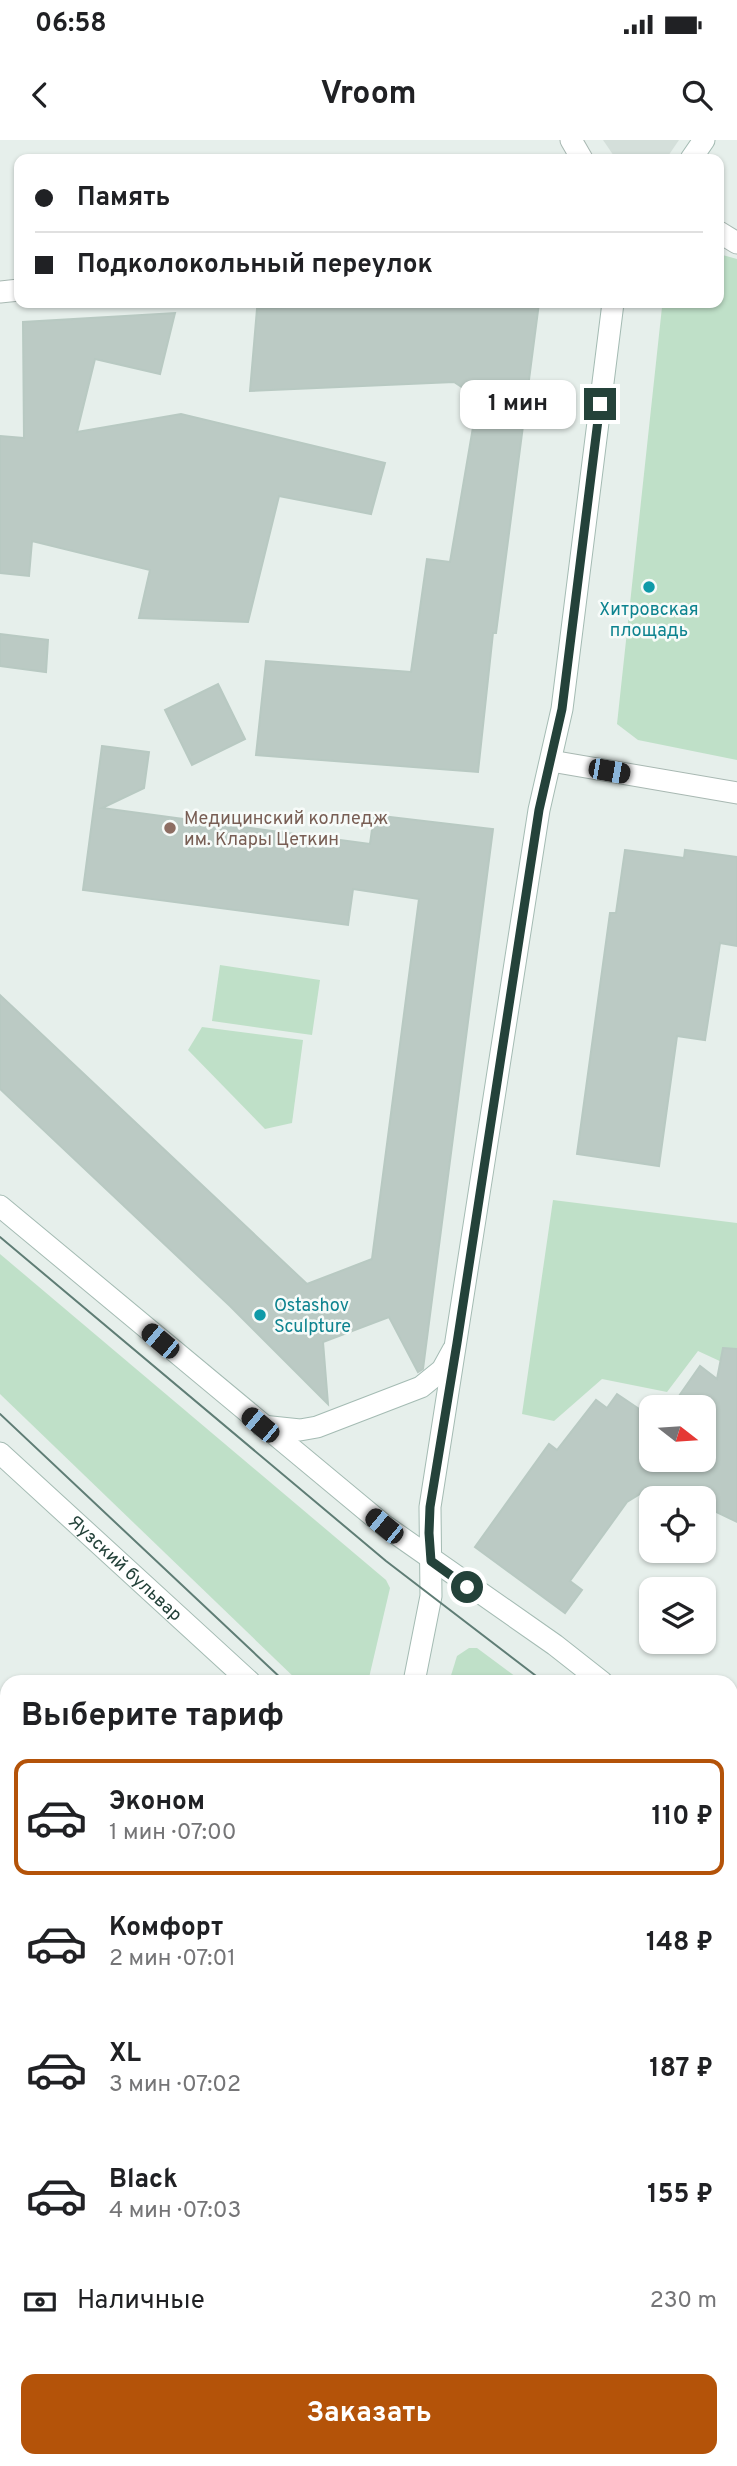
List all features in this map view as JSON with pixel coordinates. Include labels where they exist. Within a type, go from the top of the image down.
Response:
[{"type":"street","points":[[415,1675],[431,1596],[430,1507],[539,810],[562,709],[612,308]]},
{"type":"street","points":[[551,761],[737,793]]},
{"type":"street","points":[[0,1206],[384,1526],[555,1645],[593,1675]]},
{"type":"street","points":[[260,1425],[290,1430],[317,1427],[421,1387],[442,1370],[457,1343]]},
{"type":"street","name":"Яузский бульвар","points":[[0,1453],[242,1675]]},
{"type":"shaded area","points":[[603,140],[679,140],[669,154],[613,154]]},
{"type":"green space","points":[[724,255],[737,259],[737,760],[638,740],[617,724],[662,308],[724,308]]},
{"type":"green space","points":[[220,965],[320,980],[312,1035],[212,1021]]},
{"type":"green space","points":[[202,1027],[303,1040],[292,1123],[265,1129],[188,1050]]},
{"type":"green space","points":[[553,1200],[737,1223],[737,1369],[698,1351],[667,1392],[602,1379],[554,1421],[522,1414]]},
{"type":"green space","points":[[0,1254],[386,1580],[390,1588],[370,1675],[292,1675],[0,1394]]},
{"type":"green space","points":[[469,1648],[477,1648],[514,1675],[451,1675],[457,1656]]},
{"type":"building","points":[[538,308],[496,633],[493,633],[478,772],[256,755],[266,661],[411,672],[427,559],[450,562],[478,398],[454,382],[250,391],[257,309]]},
{"type":"building","points":[[175,313],[160,374],[95,359],[77,432],[181,414],[385,463],[371,514],[279,496],[248,622],[139,618],[150,570],[32,541],[29,576],[0,573],[0,436],[24,438],[23,322]]},
{"type":"building","points":[[0,634],[48,640],[46,672],[0,666]]},
{"type":"building","points":[[218,684],[245,739],[192,765],[165,710]]},
{"type":"building","points":[[102,746],[149,752],[144,788],[102,808],[370,844],[374,815],[493,829],[423,1369],[418,1372],[389,1317],[323,1342],[328,1404],[230,1306],[0,1089],[0,995],[307,1284],[372,1259],[419,899],[353,889],[348,925],[83,890]]},
{"type":"building","points":[[625,850],[684,858],[685,850],[737,857],[737,946],[720,943],[705,1040],[677,1036],[659,1166],[577,1154],[610,913],[616,913]]},
{"type":"building","points":[[723,1348],[737,1349],[737,1522],[716,1512],[716,1486],[639,1486],[639,1495],[627,1502],[570,1581],[582,1590],[565,1613],[475,1547],[549,1444],[557,1450],[596,1400],[607,1408],[617,1394],[639,1409],[639,1472],[716,1472],[716,1395],[680,1395],[700,1366],[717,1379]]},
{"type":"tram line","points":[[0,1237],[386,1561],[535,1675]]},
{"type":"tram line","points":[[0,1414],[278,1675]]},
{"type":"place","name":"Хитровская площадь","points":[[649,587]]},
{"type":"place","name":"Медицинский колледж им. Клары Цеткин","points":[[170,828]]},
{"type":"place","name":"Ostashov Sculpture","points":[[260,1315]]},
{"type":"route","points":[[467,1587],[431,1561],[430,1507],[539,810],[562,709],[600,404]]}]
